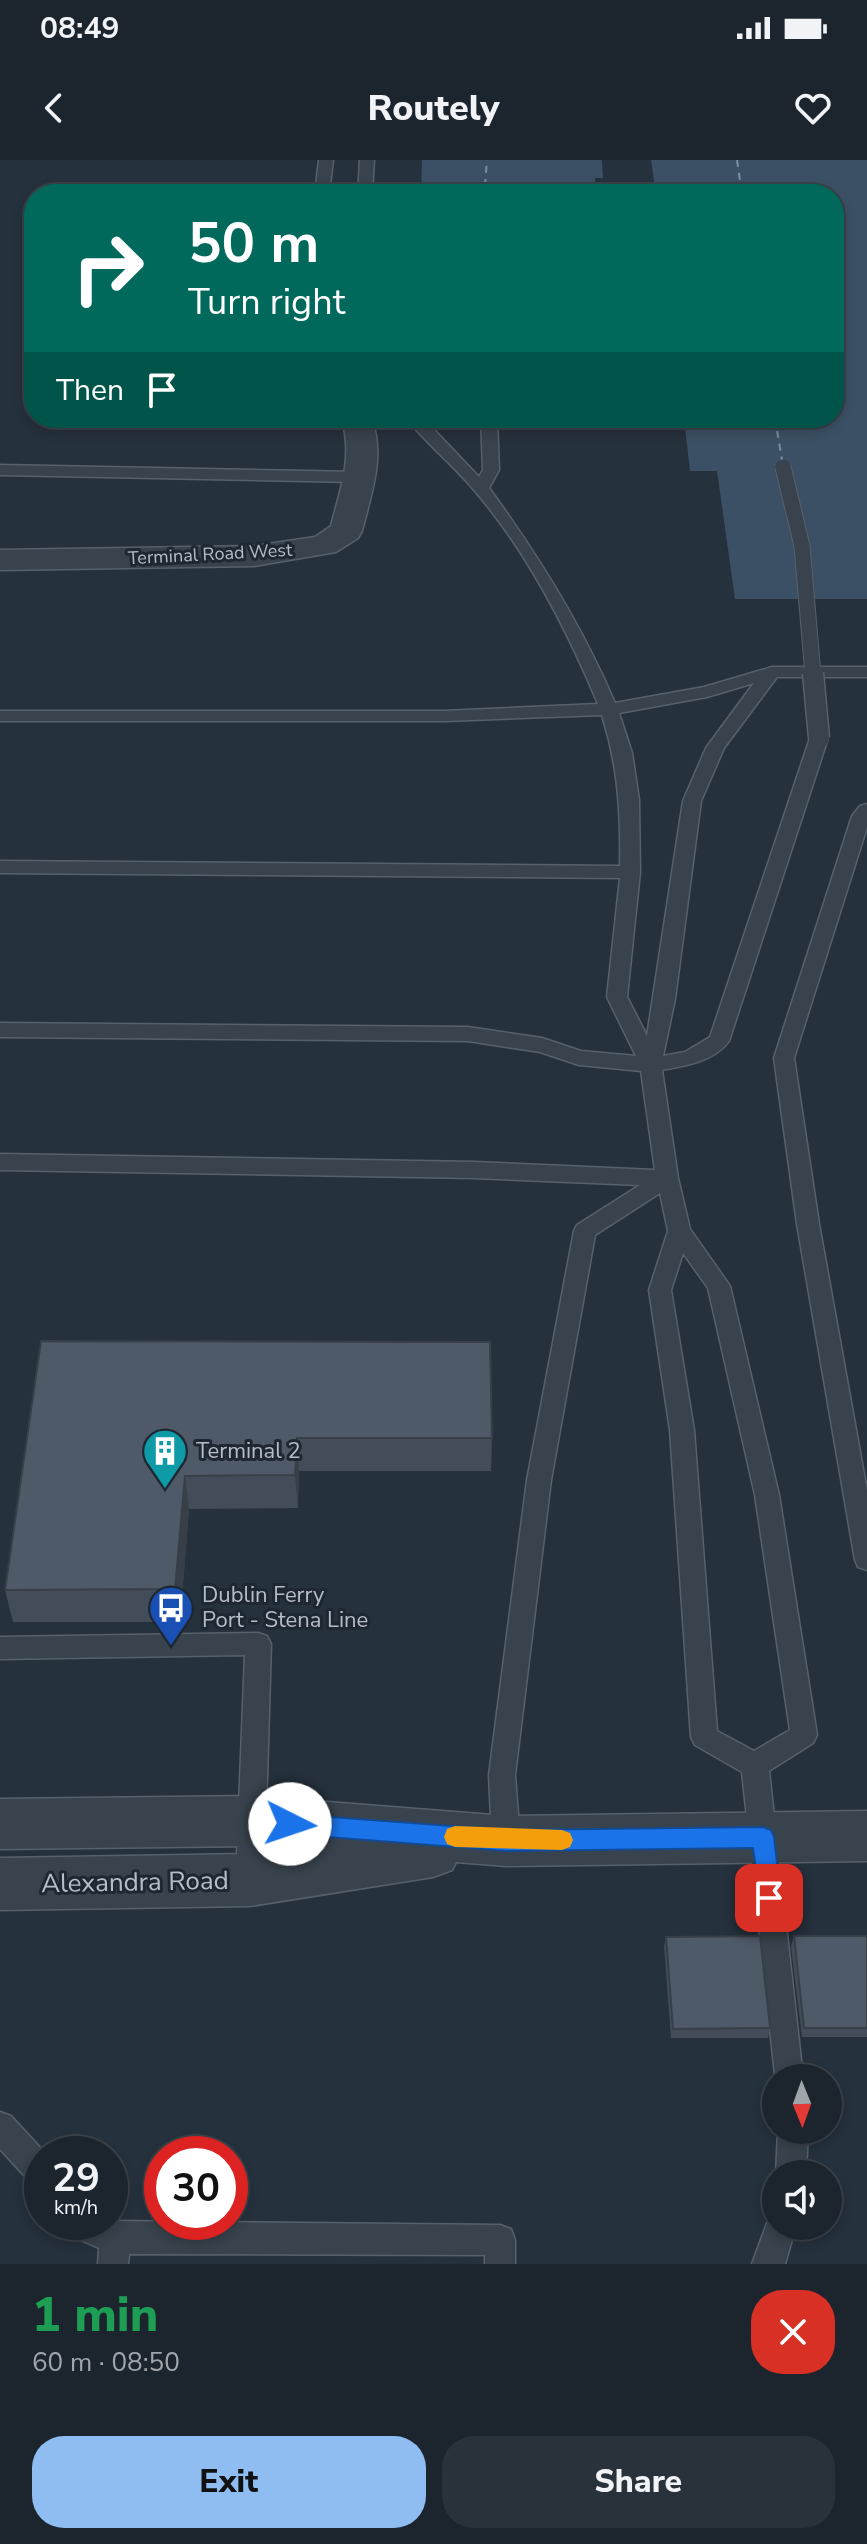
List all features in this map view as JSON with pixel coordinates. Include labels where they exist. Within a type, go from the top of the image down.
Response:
[{"type":"street","name":"Terminal Road West","points":[[0,560],[254,556],[324,545],[346,531],[362,452],[361,428]]},
{"type":"street","name":"Alexandra Road","points":[[0,1824],[252,1821],[506,1841],[867,1836]]},
{"type":"street","name":"Alexandra Road","points":[[0,1884],[250,1880],[506,1841]]},
{"type":"lane","points":[[323,184],[326,160]]},
{"type":"lane","points":[[366,184],[367,160]]},
{"type":"lane","points":[[424,428],[481,488],[526,550],[560,605],[587,657],[623,753],[630,800],[630,872],[617,997],[651,1065],[667,1178],[679,1231],[719,1286],[767,1495],[804,1735],[755,1765]]},
{"type":"lane","points":[[481,488],[491,470],[489,428]]},
{"type":"lane","points":[[0,1030],[468,1034],[542,1045],[579,1058],[651,1065],[690,1058],[719,1041],[819,738],[802,546],[783,467]]},
{"type":"lane","points":[[0,470],[358,477]]},
{"type":"lane","points":[[651,1065],[665,999],[692,801],[700,771],[772,672]]},
{"type":"lane","points":[[0,716],[445,716],[609,709],[707,692],[772,672],[867,672]]},
{"type":"lane","points":[[867,810],[861,816],[784,1058],[808,1224],[867,1560]]},
{"type":"lane","points":[[0,867],[630,872]]},
{"type":"lane","points":[[0,1162],[475,1170],[667,1178]]},
{"type":"lane","points":[[506,1841],[502,1775],[539,1480],[585,1231],[667,1178]]},
{"type":"lane","points":[[679,1231],[660,1290],[682,1430],[704,1737],[755,1765]]},
{"type":"lane","points":[[0,1648],[258,1644],[250,1880]]},
{"type":"lane","points":[[755,1765],[787,2064]]},
{"type":"lane","points":[[0,2127],[24,2153]]},
{"type":"lane","points":[[114,2251],[500,2240],[500,2264]]},
{"type":"lane","points":[[767,2264],[777,2240]]},
{"type":"water","points":[[422,160],[602,160],[603,178],[595,178],[595,184],[421,184]]},
{"type":"water","points":[[651,160],[867,160],[867,599],[735,599],[717,471],[690,471],[685,428],[844,428],[844,184],[655,184]]},
{"type":"building","name":"Terminal 2","points":[[41,1341],[490,1342],[492,1438],[297,1438],[295,1475],[185,1476],[175,1589],[5,1590]]},
{"type":"building","points":[[760,1936],[770,2028],[673,2029],[666,1937]]},
{"type":"building","points":[[794,1936],[867,1936],[867,2028],[804,2028]]},
{"type":"ferry route","points":[[485,184],[487,160]]},
{"type":"ferry route","points":[[737,160],[741,184]]},
{"type":"ferry route","points":[[777,428],[782,460]]},
{"type":"slow traffic","points":[[455,1837],[506,1841],[562,1840]]},
{"type":"place","name":"Terminal 2","points":[[165,1490]]},
{"type":"place","name":"Dublin Ferry Port - Stena Line","points":[[171,1647]]},
{"type":"route","points":[[290,1824],[506,1841],[763,1837],[769,1898]]}]
